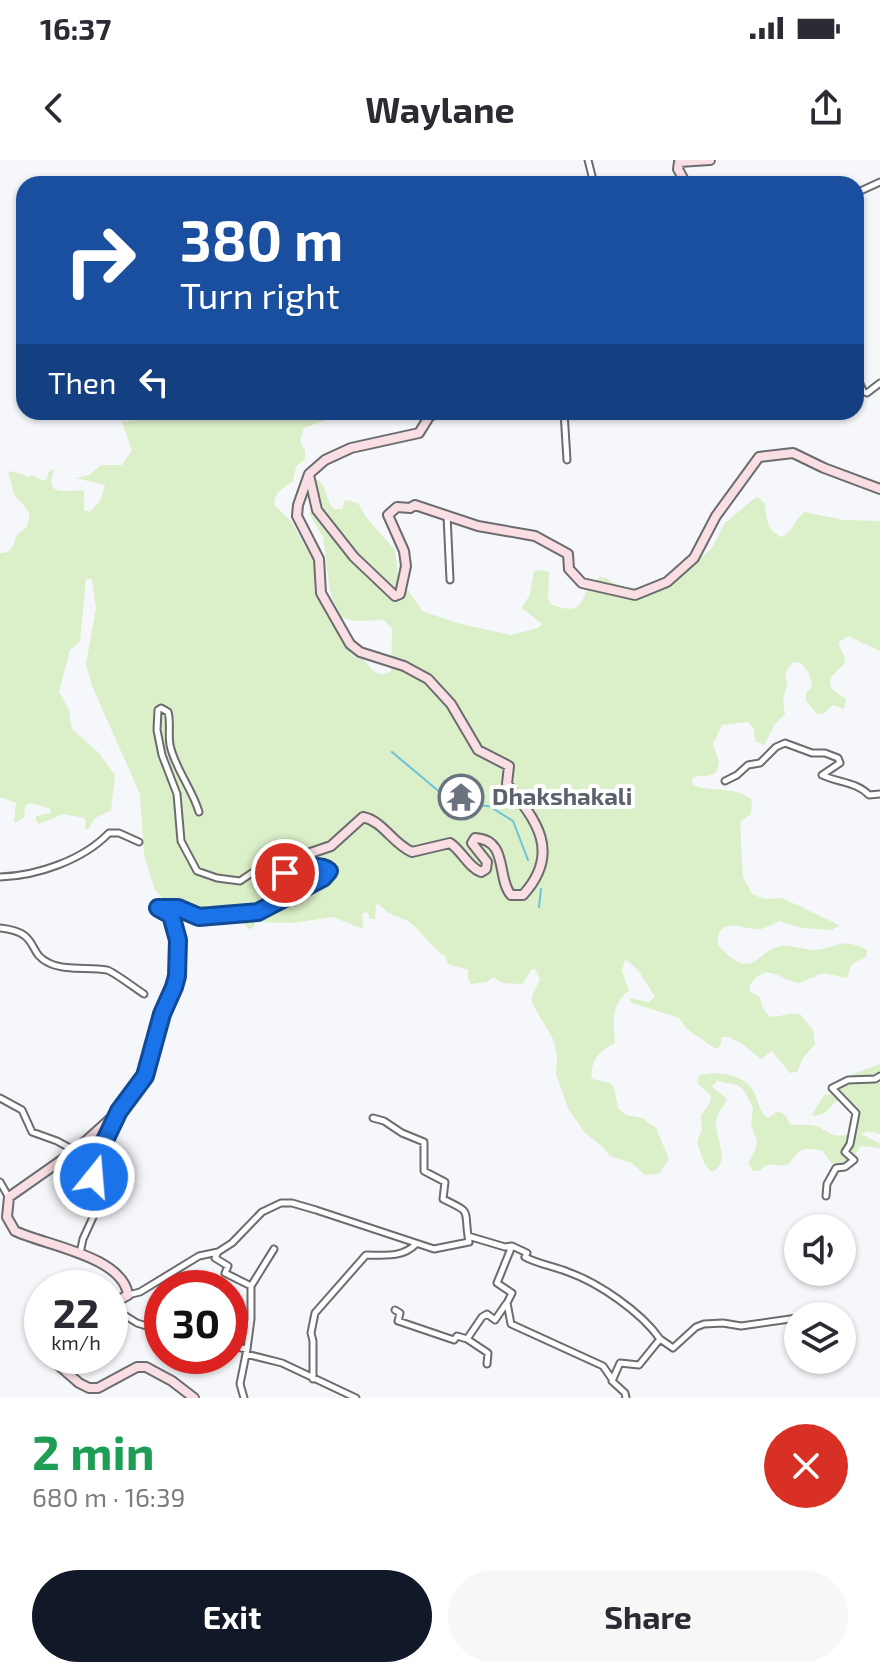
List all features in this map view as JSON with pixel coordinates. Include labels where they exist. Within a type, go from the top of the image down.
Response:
[{"type":"main road","points":[[682,176],[679,162],[710,160]]},
{"type":"main road","points":[[111,1270],[80,1253],[15,1231],[7,1217],[9,1197],[76,1150],[119,1111],[145,1076],[162,1014],[177,976],[178,940],[171,915],[158,908],[178,908],[199,917],[258,912],[323,878],[329,871],[321,867],[284,873],[280,869],[284,862],[331,846],[359,819],[366,817],[412,852],[450,843],[462,851],[479,872],[486,869],[487,862],[472,841],[477,838],[486,840],[499,855],[507,891],[517,897],[525,894],[534,882],[543,843],[524,802],[507,784],[507,764],[478,750],[451,704],[428,679],[404,666],[360,652],[350,644],[321,593],[319,559],[297,516],[309,474],[325,460],[351,448],[419,433],[427,420]]},
{"type":"main road","points":[[309,474],[317,510],[354,557],[395,596],[400,594],[406,566],[404,551],[388,515],[397,507],[410,508],[415,505],[478,526],[535,536],[568,554],[569,569],[582,583],[635,595],[667,582],[694,558],[716,516],[759,457],[793,453],[880,489]]},
{"type":"main road","points":[[128,1371],[146,1367],[194,1398]]},
{"type":"main road","points":[[69,1374],[89,1388],[98,1388],[122,1374]]},
{"type":"street","points":[[564,420],[567,460]]},
{"type":"street","points":[[447,515],[450,580]]},
{"type":"street","points":[[199,812],[170,746],[168,712],[161,708],[158,710],[157,730],[162,755],[177,794],[181,841],[197,871],[240,881],[268,862],[284,862]]},
{"type":"street","points":[[725,781],[748,765],[760,763],[776,747],[785,743],[838,758],[840,763],[822,775],[860,785],[869,795],[880,794]]},
{"type":"street","points":[[0,877],[57,865],[99,844],[109,833],[119,833],[139,842]]},
{"type":"street","points":[[0,928],[24,934],[39,956],[49,963],[113,972],[144,994]]},
{"type":"street","points":[[826,1196],[827,1184],[836,1168],[845,1167],[854,1160],[845,1152],[850,1144],[856,1113],[832,1088],[848,1080],[880,1076]]},
{"type":"street","points":[[0,1098],[22,1110],[32,1132],[96,1159]]},
{"type":"street","points":[[80,1253],[100,1202],[93,1169],[119,1111]]},
{"type":"street","points":[[128,1295],[140,1292],[199,1256],[218,1252],[232,1243],[255,1218],[281,1203],[316,1210],[434,1249],[469,1242],[465,1210],[443,1199],[445,1182],[424,1171],[424,1142],[373,1118]]},
{"type":"street","points":[[0,1182],[9,1197]]},
{"type":"street","points":[[468,1236],[505,1247],[512,1246],[527,1253],[525,1257],[533,1261],[572,1273],[648,1322],[660,1339],[673,1348],[696,1327],[704,1324],[741,1326],[784,1320]]},
{"type":"street","points":[[313,1379],[311,1323],[315,1313],[366,1255],[396,1255],[408,1252],[416,1244]]},
{"type":"street","points":[[467,1339],[482,1317],[487,1314],[495,1320],[512,1293],[497,1283],[512,1246]]},
{"type":"street","points":[[248,1338],[251,1286],[274,1249]]},
{"type":"street","points":[[218,1252],[215,1258],[228,1266],[225,1273],[251,1286]]},
{"type":"street","points":[[507,1303],[511,1324],[603,1366],[626,1398]]},
{"type":"street","points":[[395,1310],[400,1313],[398,1321],[454,1340],[457,1336],[467,1339],[488,1353],[487,1364]]},
{"type":"street","points":[[613,1380],[620,1363],[639,1365],[660,1339]]},
{"type":"street","points":[[248,1352],[282,1363],[356,1398]]},
{"type":"street","points":[[242,1374],[240,1384],[244,1398]]},
{"type":"green space","points":[[326,420],[304,428],[300,441],[305,459],[296,467],[293,481],[279,491],[274,500],[275,506],[291,521],[315,564],[314,591],[344,644],[354,657],[364,660],[373,671],[383,675],[391,671],[392,629],[384,620],[355,621],[340,617],[330,591],[323,537],[310,515],[316,479],[320,481],[334,509],[342,509],[345,500],[358,503],[395,550],[398,575],[422,611],[457,623],[511,635],[538,628],[542,624],[522,608],[530,594],[534,571],[549,572],[548,598],[551,604],[564,608],[578,606],[593,582],[600,577],[619,586],[651,590],[676,580],[712,548],[725,523],[758,497],[765,504],[770,527],[781,537],[805,512],[843,520],[880,521],[880,651],[848,636],[839,642],[845,659],[830,682],[832,689],[846,699],[844,709],[833,705],[823,714],[817,714],[806,701],[806,693],[812,687],[810,675],[801,663],[793,662],[785,673],[785,714],[775,724],[764,745],[755,741],[754,729],[748,722],[722,725],[713,744],[719,762],[717,771],[692,779],[693,785],[739,792],[752,800],[751,814],[740,822],[743,877],[752,894],[764,899],[782,898],[839,925],[832,930],[802,928],[779,921],[760,929],[726,927],[721,930],[718,945],[730,957],[747,964],[782,946],[814,950],[851,944],[867,950],[866,957],[852,964],[847,978],[823,973],[799,983],[767,973],[750,985],[750,992],[759,996],[770,1016],[800,1014],[813,1030],[815,1044],[803,1058],[797,1072],[790,1073],[772,1051],[761,1059],[729,1037],[722,1037],[720,1047],[716,1049],[687,1029],[679,1018],[632,1003],[629,998],[649,1002],[655,997],[638,971],[625,960],[622,971],[629,991],[616,1007],[615,1043],[597,1057],[592,1067],[592,1079],[610,1083],[618,1108],[626,1115],[642,1118],[656,1128],[669,1159],[659,1174],[645,1175],[632,1163],[610,1156],[585,1133],[568,1108],[556,1074],[554,1041],[532,1003],[540,979],[535,969],[522,984],[502,983],[493,977],[487,982],[471,984],[468,970],[448,964],[445,956],[412,924],[379,904],[376,905],[375,919],[370,919],[367,912],[362,914],[363,929],[333,917],[293,923],[256,922],[251,930],[226,910],[208,905],[196,912],[164,900],[155,890],[144,854],[140,794],[92,686],[86,664],[96,608],[92,579],[86,579],[80,641],[70,650],[59,692],[69,710],[72,729],[99,753],[115,775],[111,810],[95,818],[88,830],[84,818],[63,814],[39,824],[36,816],[50,813],[51,809],[31,803],[25,806],[24,818],[14,823],[16,803],[0,797],[0,553],[11,549],[16,537],[27,526],[29,515],[15,495],[8,473],[13,471],[28,477],[32,475],[43,481],[54,469],[53,488],[84,491],[84,510],[90,512],[100,501],[105,485],[76,478],[89,475],[101,465],[122,465],[132,450],[122,422]]},
{"type":"green space","points":[[880,1064],[880,1134],[868,1131],[861,1134],[879,1143],[880,1148],[861,1146],[854,1156],[840,1165],[831,1163],[823,1151],[805,1149],[788,1165],[770,1165],[753,1171],[748,1163],[757,1140],[751,1126],[753,1108],[743,1089],[717,1081],[712,1087],[727,1099],[716,1119],[722,1157],[718,1168],[712,1172],[705,1165],[697,1142],[702,1129],[701,1115],[711,1096],[697,1083],[699,1076],[720,1074],[743,1080],[753,1090],[768,1118],[778,1111],[785,1115],[790,1124],[816,1126],[838,1136],[854,1133],[857,1127],[850,1103],[836,1101],[825,1113],[812,1114],[824,1095],[837,1093],[848,1076]]},
{"type":"waterway","points":[[392,752],[442,794],[462,805],[489,806],[513,821],[528,860]]},
{"type":"waterway","points":[[539,907],[541,889]]},
{"type":"place","name":"Dhakshakali","points":[[461,797]]},
{"type":"route","points":[[94,1177],[96,1159],[119,1111],[145,1076],[153,1041],[177,976],[178,940],[171,915],[158,908],[178,908],[199,917],[258,912],[323,878],[329,871],[321,867],[285,873]]}]
